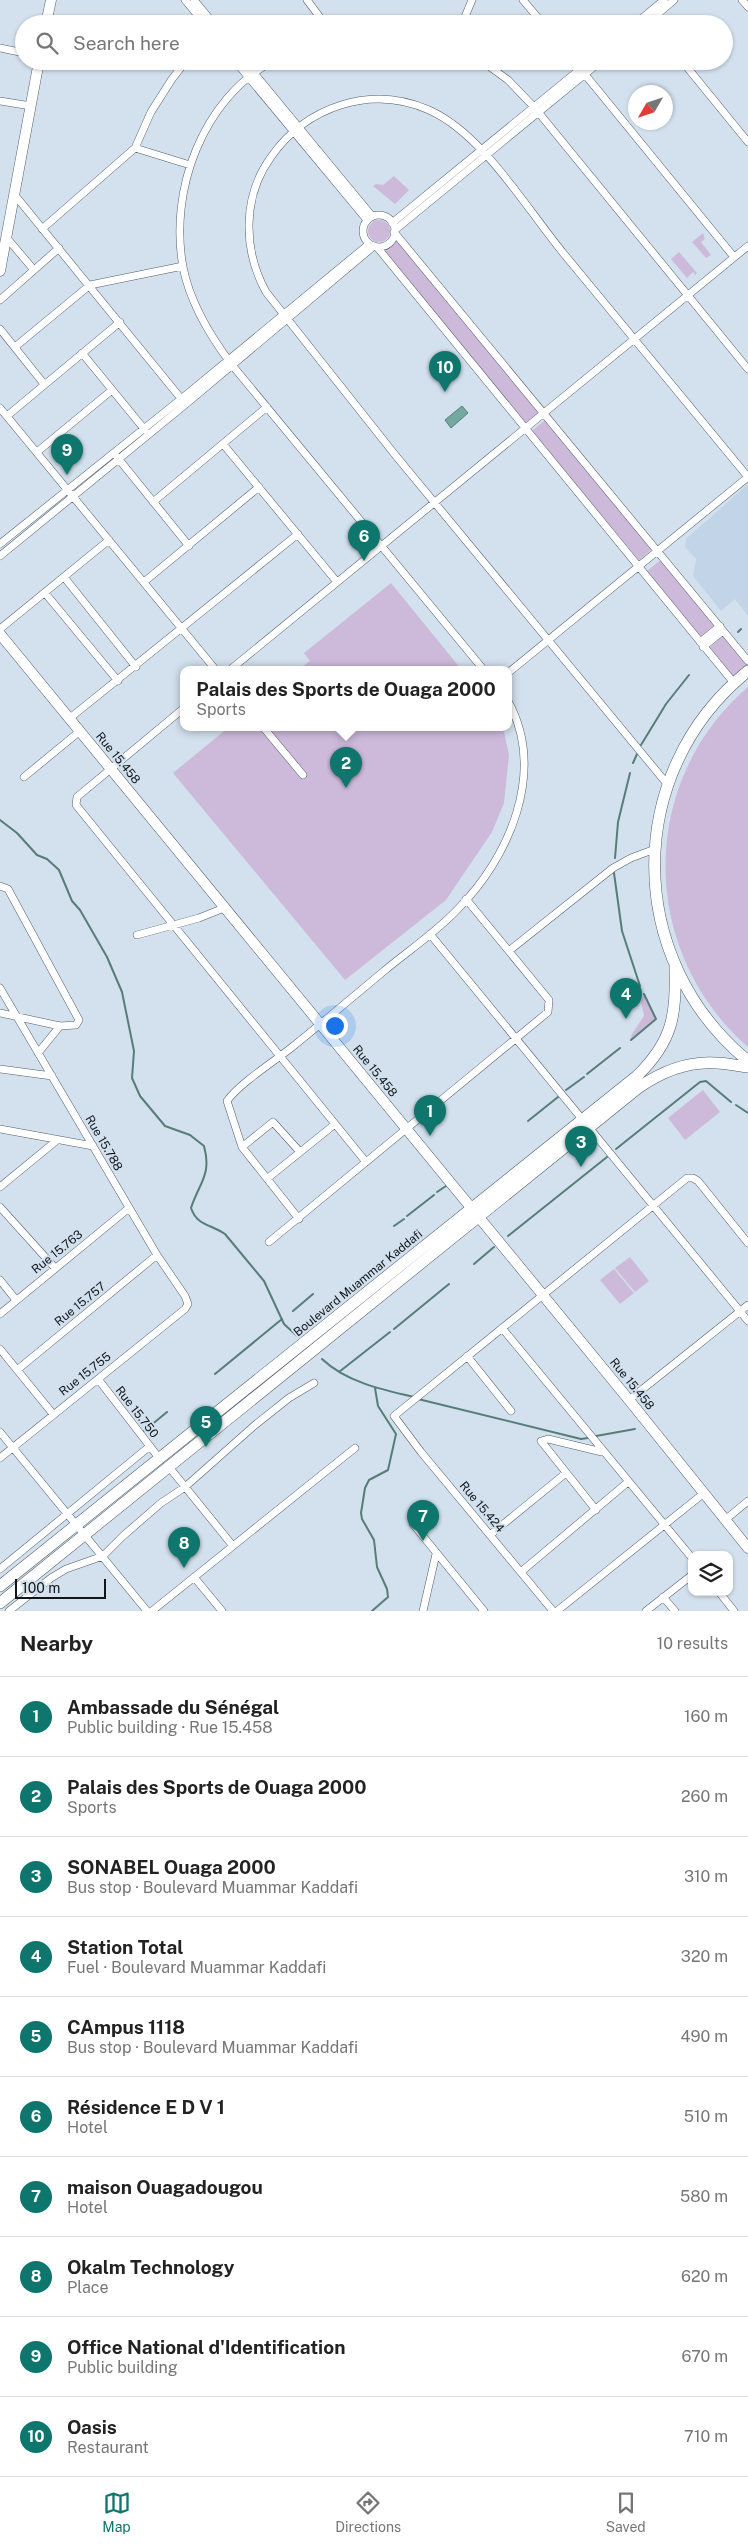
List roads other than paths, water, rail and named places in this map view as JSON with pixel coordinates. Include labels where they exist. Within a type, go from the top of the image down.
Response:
[{"type":"main road","points":[[48,15],[51,0]]},
{"type":"main road","points":[[0,270],[37,70]]},
{"type":"main road","name":"Rue 15.458","points":[[0,634],[629,1400],[748,1548]]},
{"type":"main road","points":[[748,671],[710,709],[694,730],[681,753],[668,785],[659,817],[655,850],[658,909],[675,966],[704,1014],[722,1036],[748,1061]]},
{"type":"main road","name":"Boulevard Muammar Kaddafi","points":[[0,1603],[169,1467],[586,1124],[638,1076],[661,1046],[671,1027],[675,1008],[675,966]]},
{"type":"main road","name":"Boulevard Muammar Kaddafi","points":[[586,1124],[659,1074],[687,1065],[698,1064],[716,1063],[748,1067]]},
{"type":"main road","name":"Boulevard Muammar Kaddafi","points":[[0,1586],[159,1458],[475,1214]]},
{"type":"street","points":[[185,0],[197,15]]},
{"type":"street","points":[[194,0],[206,15]]},
{"type":"street","points":[[307,0],[318,15]]},
{"type":"street","points":[[466,15],[472,0]]},
{"type":"street","points":[[523,0],[536,15]]},
{"type":"street","points":[[653,15],[664,0]]},
{"type":"street","points":[[655,15],[674,0]]},
{"type":"street","points":[[742,0],[748,7]]},
{"type":"street","points":[[0,48],[15,51]]},
{"type":"street","points":[[42,229],[135,148],[151,112],[179,70]]},
{"type":"street","points":[[245,70],[370,218]]},
{"type":"street","points":[[249,70],[252,76]]},
{"type":"street","points":[[260,70],[252,76],[219,110],[203,135],[190,165],[179,225],[183,266],[194,300],[205,324],[230,362],[481,666]]},
{"type":"street","points":[[494,70],[508,80],[534,107],[687,295],[746,364]]},
{"type":"street","points":[[0,544],[119,459],[230,362],[373,246],[387,244],[394,228],[484,153],[534,107],[585,70]]},
{"type":"street","points":[[689,70],[748,142]]},
{"type":"street","points":[[484,153],[539,113],[582,72]]},
{"type":"street","points":[[582,72],[734,257]]},
{"type":"street","points":[[512,671],[548,641],[638,567],[748,477],[484,153],[448,121],[428,110],[397,101],[372,100],[350,102],[333,107],[295,129],[264,166],[251,203],[249,222],[250,248],[266,292],[285,318],[548,641],[668,785]]},
{"type":"street","points":[[0,101],[31,106]]},
{"type":"street","points":[[135,148],[190,165]]},
{"type":"street","points":[[14,194],[184,402]]},
{"type":"street","points":[[370,218],[384,216],[748,661]]},
{"type":"street","points":[[370,218],[363,232],[373,246],[734,684]]},
{"type":"street","points":[[6,237],[34,270]]},
{"type":"street","points":[[235,666],[748,246]]},
{"type":"street","points":[[0,300],[59,248]]},
{"type":"street","points":[[15,347],[90,285],[183,266]]},
{"type":"street","points":[[7,416],[120,322]]},
{"type":"street","points":[[0,328],[44,384]]},
{"type":"street","points":[[82,353],[148,435]]},
{"type":"street","points":[[37,452],[112,390]]},
{"type":"street","points":[[0,556],[143,428],[184,402]]},
{"type":"street","points":[[153,502],[267,407]]},
{"type":"street","points":[[0,408],[213,666]]},
{"type":"street","points":[[223,444],[337,582]]},
{"type":"street","points":[[114,453],[189,546]]},
{"type":"street","points":[[144,582],[259,487]]},
{"type":"street","points":[[70,718],[136,667],[298,534]]},
{"type":"street","points":[[0,629],[109,540]]},
{"type":"street","points":[[64,577],[136,667]]},
{"type":"street","points":[[45,593],[118,681]]},
{"type":"street","points":[[702,645],[722,629]]},
{"type":"street","points":[[299,1219],[242,1147],[226,1101],[430,934],[466,899],[493,865],[510,830],[522,795],[524,754],[517,718],[512,709]]},
{"type":"street","points":[[180,711],[77,797],[76,805],[366,1162]]},
{"type":"street","points":[[24,777],[80,731]]},
{"type":"street","points":[[266,731],[303,775]]},
{"type":"street","points":[[510,950],[613,868],[631,858],[655,850]]},
{"type":"street","points":[[0,886],[8,889],[80,1020],[76,1026],[60,1026],[0,1013]]},
{"type":"street","points":[[269,1242],[548,1012],[549,1000],[510,950],[466,899]]},
{"type":"street","points":[[137,935],[174,926],[224,908]]},
{"type":"street","points":[[430,934],[748,1321]]},
{"type":"street","name":"Rue 15.788","points":[[0,988],[157,1255],[185,1296],[188,1304],[185,1308]]},
{"type":"street","points":[[38,1053],[60,1026]]},
{"type":"street","points":[[0,1069],[52,1076]]},
{"type":"street","points":[[242,1147],[273,1122],[300,1152]]},
{"type":"street","points":[[268,1178],[335,1124]]},
{"type":"street","points":[[0,1129],[56,1141],[93,1146]]},
{"type":"street","points":[[0,1187],[56,1141]]},
{"type":"street","points":[[511,1411],[467,1356],[687,1178],[693,1178],[748,1243]]},
{"type":"street","points":[[0,1207],[55,1268]]},
{"type":"street","name":"Rue 15.763","points":[[0,1314],[129,1208]]},
{"type":"street","name":"Rue 15.757","points":[[17,1370],[157,1255]]},
{"type":"street","points":[[0,1280],[16,1300]]},
{"type":"street","points":[[629,1400],[748,1305]]},
{"type":"street","name":"Rue 15.755","points":[[0,1458],[185,1308]]},
{"type":"street","points":[[502,1328],[602,1452],[688,1553]]},
{"type":"street","points":[[0,1349],[53,1414]]},
{"type":"street","name":"Rue 15.424","points":[[467,1356],[394,1416],[490,1535],[555,1611]]},
{"type":"street","name":"Rue 15.750","points":[[98,1379],[159,1458]]},
{"type":"street","points":[[9,1611],[51,1578],[66,1569],[103,1556],[161,1503],[184,1487],[255,1425],[289,1398],[314,1383]]},
{"type":"street","points":[[0,1432],[147,1611]]},
{"type":"street","points":[[596,1510],[541,1442],[548,1439],[602,1452]]},
{"type":"street","points":[[0,1569],[150,1446]]},
{"type":"street","points":[[152,1611],[355,1448]]},
{"type":"street","points":[[169,1467],[233,1546]]},
{"type":"street","points":[[490,1535],[566,1473]]},
{"type":"street","points":[[522,1571],[628,1482]]},
{"type":"street","points":[[555,1611],[704,1494]]},
{"type":"street","points":[[725,1520],[748,1500]]},
{"type":"street","points":[[413,1524],[484,1611]]},
{"type":"street","points":[[423,1611],[436,1554]]},
{"type":"street","points":[[194,1577],[222,1611]]},
{"type":"street","points":[[646,1611],[688,1578]]},
{"type":"street","points":[[663,1596],[675,1611]]},
{"type":"street","points":[[722,1596],[734,1611]]},
{"type":"waterway","points":[[738,632],[741,629]]},
{"type":"waterway","points":[[641,745],[666,704],[689,675]]},
{"type":"waterway","points":[[633,763],[637,754]]},
{"type":"waterway","points":[[615,858],[618,822],[630,773]]},
{"type":"waterway","points":[[0,820],[17,833],[37,855],[47,859],[59,870],[72,901],[80,910],[107,957],[122,992],[134,1051],[132,1078],[140,1096],[165,1126],[190,1135],[204,1146],[206,1172],[191,1208],[194,1214],[201,1222],[225,1234],[264,1281],[284,1324],[297,1336]]},
{"type":"waterway","points":[[614,873],[622,931],[640,986]]},
{"type":"waterway","points":[[631,1040],[656,1019],[644,994]]},
{"type":"waterway","points":[[587,1074],[620,1048]]},
{"type":"waterway","points":[[566,1090],[584,1077]]},
{"type":"waterway","points":[[616,1149],[700,1082],[706,1081],[731,1102]]},
{"type":"waterway","points":[[528,1121],[558,1097]]},
{"type":"waterway","points":[[736,1105],[748,1113]]},
{"type":"waterway","points":[[508,1236],[607,1157]]},
{"type":"waterway","points":[[437,1192],[446,1186]]},
{"type":"waterway","points":[[407,1216],[434,1195]]},
{"type":"waterway","points":[[394,1226],[404,1219]]},
{"type":"waterway","points":[[474,1264],[494,1247]]},
{"type":"waterway","points":[[394,1329],[449,1284]]},
{"type":"waterway","points":[[293,1311],[313,1294]]},
{"type":"waterway","points":[[215,1374],[282,1319]]},
{"type":"waterway","points":[[339,1372],[390,1332]]},
{"type":"waterway","points":[[322,1359],[342,1374],[365,1384],[414,1397]]},
{"type":"waterway","points":[[372,1611],[388,1597],[387,1589],[377,1567],[374,1540],[362,1519],[361,1513],[365,1488],[369,1480],[388,1470],[396,1434],[378,1406],[375,1388]]},
{"type":"waterway","points":[[418,1399],[581,1439],[588,1438]]},
{"type":"waterway","points":[[144,1431],[167,1412]]},
{"type":"waterway","points":[[596,1436],[635,1429]]},
{"type":"place","name":"Oasis","points":[[445,392]]},
{"type":"place","name":"Office National d'Identification","points":[[67,475]]},
{"type":"place","name":"Résidence E D V 1","points":[[364,561]]},
{"type":"place","name":"Palais des Sports de Ouaga 2000","points":[[346,788]]},
{"type":"place","name":"Station Total","points":[[626,1019]]},
{"type":"place","name":"Ambassade du Sénégal","points":[[430,1136]]},
{"type":"place","name":"SONABEL Ouaga 2000","points":[[581,1167]]},
{"type":"place","name":"CAmpus 1118","points":[[206,1447]]},
{"type":"place","name":"maison Ouagadougou","points":[[423,1541]]},
{"type":"place","name":"Okalm Technology","points":[[184,1568]]}]
